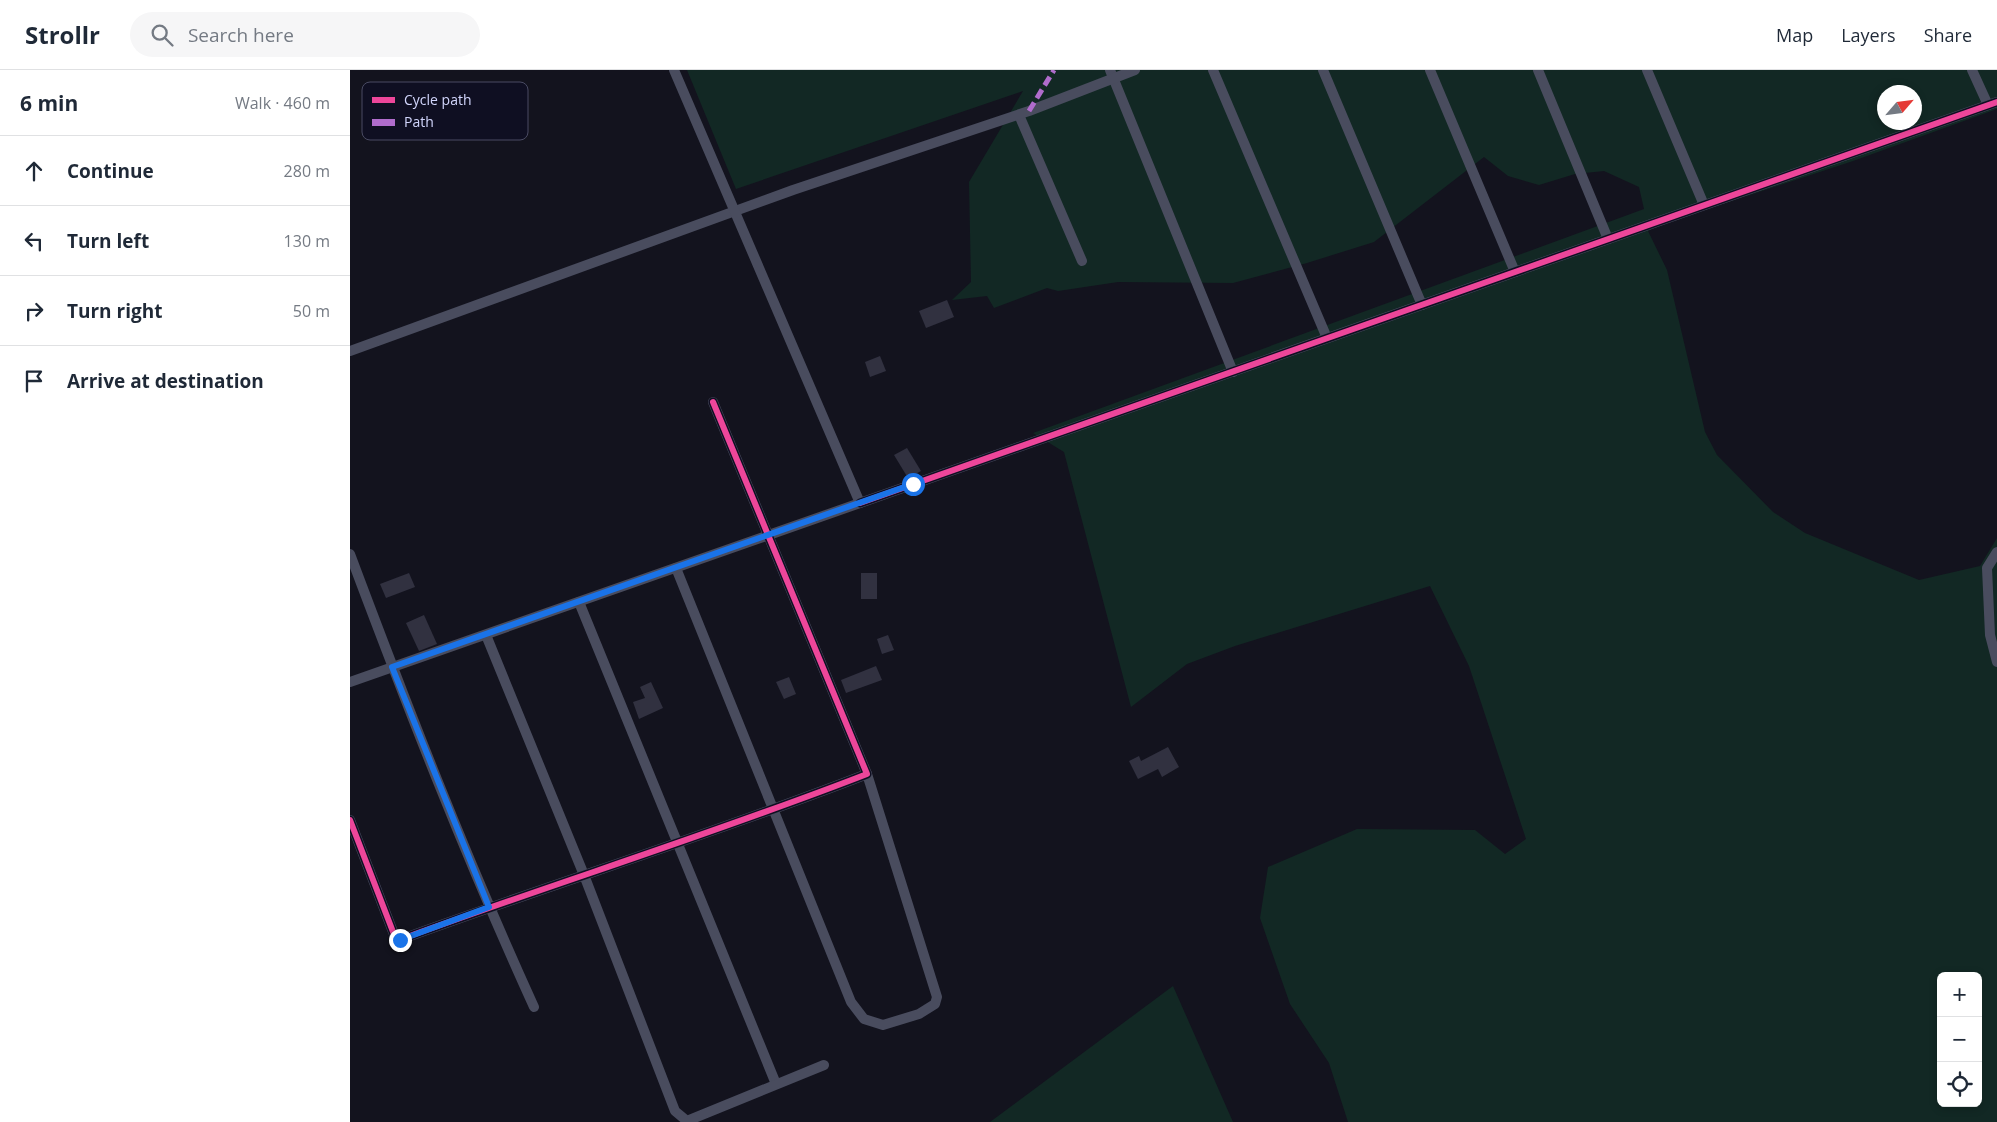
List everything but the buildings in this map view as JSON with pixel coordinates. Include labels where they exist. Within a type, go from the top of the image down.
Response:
[{"type":"street","points":[[674,70],[860,503]]},
{"type":"street","points":[[350,351],[793,190],[1019,115],[1112,74],[1135,70]]},
{"type":"street","points":[[1213,70],[1328,338]]},
{"type":"street","points":[[1323,70],[1422,305]]},
{"type":"street","points":[[1430,70],[1515,272]]},
{"type":"street","points":[[1538,70],[1608,239]]},
{"type":"street","points":[[1647,70],[1704,205]]},
{"type":"street","points":[[350,682],[1992,104],[1972,70]]},
{"type":"street","points":[[1112,74],[1233,372]]},
{"type":"street","points":[[1019,115],[1082,262]]},
{"type":"street","points":[[676,568],[851,1002],[864,1020],[883,1025],[919,1014],[934,1004],[936,991],[867,774],[713,402]]},
{"type":"street","points":[[1997,552],[1987,568],[1990,635],[1997,662]]},
{"type":"street","points":[[350,554],[392,667],[489,907],[534,1007]]},
{"type":"street","points":[[579,602],[776,1084]]},
{"type":"street","points":[[486,635],[584,875],[675,1111],[687,1121],[824,1065]]},
{"type":"street","points":[[350,820],[397,939],[400,940],[489,907],[774,810],[867,774]]},
{"type":"green space","points":[[687,70],[1997,70],[1997,109],[1853,161],[1671,221],[1648,231],[1667,270],[1705,432],[1717,455],[1773,512],[1805,533],[1919,580],[1980,566],[1997,538],[1997,1122],[1348,1122],[1329,1063],[1290,1004],[1260,918],[1268,867],[1357,829],[1475,830],[1505,854],[1526,839],[1469,666],[1430,586],[1235,646],[1187,664],[1131,707],[1064,452],[1033,433],[1644,209],[1639,187],[1604,171],[1575,174],[1539,185],[1508,176],[1484,157],[1374,242],[1233,283],[1118,282],[1058,291],[1047,288],[994,308],[987,296],[952,300],[971,282],[969,182],[1023,91],[736,189]]},
{"type":"green space","points":[[1173,986],[1233,1122],[990,1122]]},
{"type":"marked path","points":[[1029,111],[1054,70]]},
{"type":"cycle path","points":[[860,503],[1997,102]]},
{"type":"cycle path","points":[[350,820],[395,937],[399,940],[751,817],[867,774],[713,402]]},
{"type":"route","points":[[400,940],[489,907],[392,667],[844,510],[913,484]]}]
